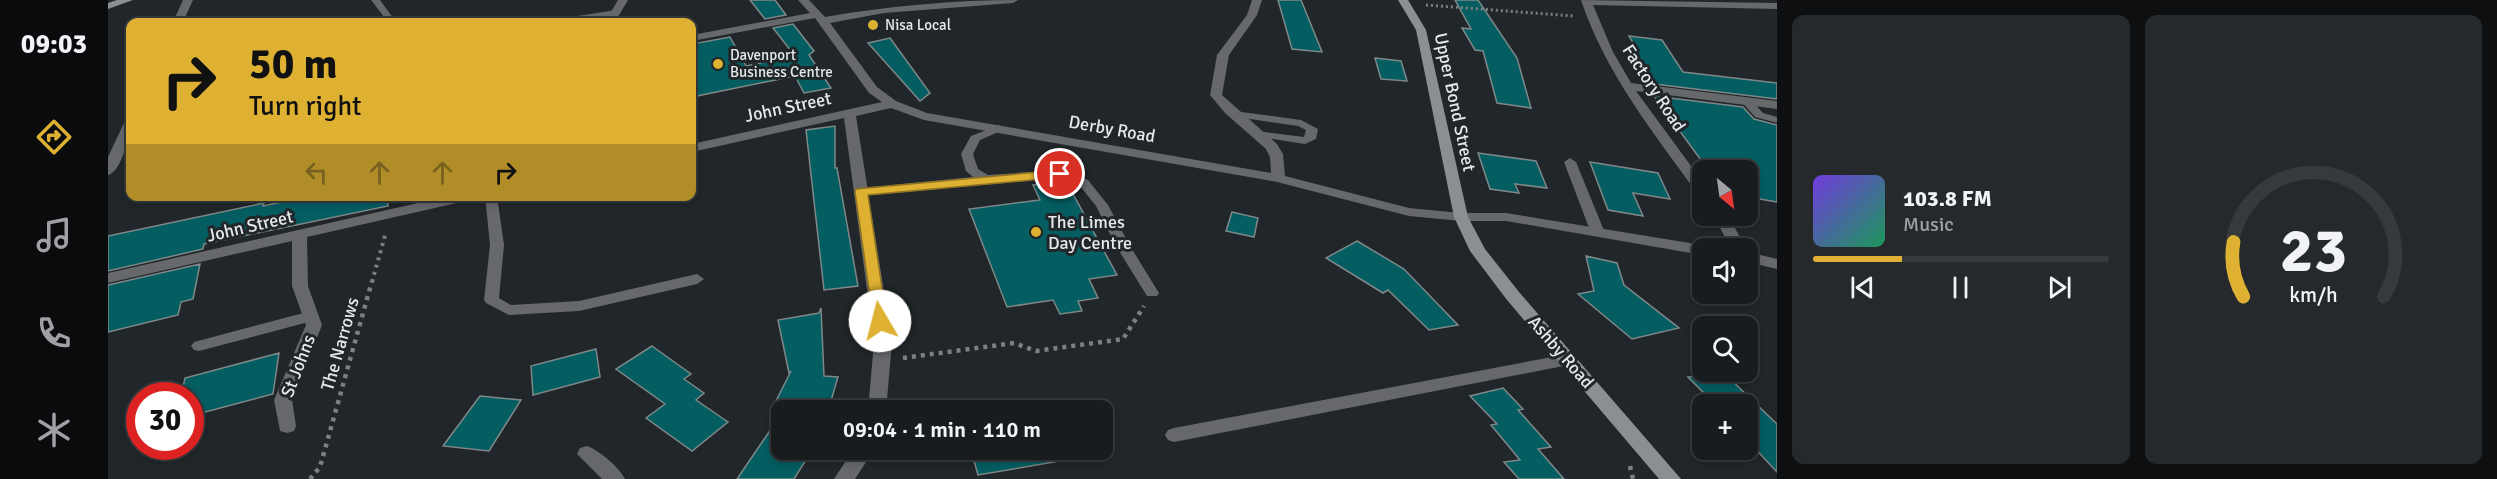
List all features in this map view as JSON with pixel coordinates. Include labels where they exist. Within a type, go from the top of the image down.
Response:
[{"type":"main road","points":[[108,6],[128,0]]},
{"type":"main road","name":"Upper Bond Street","points":[[1404,1],[1421,30],[1429,59],[1461,217]]},
{"type":"main road","name":"Ashby Road","points":[[1461,217],[1478,251],[1513,296],[1671,479]]},
{"type":"street","points":[[180,18],[188,0]]},
{"type":"street","points":[[613,18],[623,0]]},
{"type":"street","name":"Derby Road","points":[[803,0],[820,18],[873,90],[892,104],[924,116],[1278,178],[1409,212],[1461,217],[1506,217],[1692,248]]},
{"type":"street","points":[[696,37],[884,10],[1013,0]]},
{"type":"street","points":[[1257,0],[1252,15],[1228,47],[1220,63],[1216,95],[1276,153],[1278,178]]},
{"type":"street","points":[[1586,1],[1777,6]]},
{"type":"street","name":"Factory Road","points":[[1586,1],[1591,18],[1610,58],[1653,126],[1692,177]]},
{"type":"street","points":[[1627,86],[1777,105]]},
{"type":"street","name":"John Street","points":[[696,147],[892,104]]},
{"type":"street","points":[[850,114],[883,342],[878,400]]},
{"type":"street","points":[[108,171],[126,132]]},
{"type":"street","name":"John Street","points":[[108,278],[448,201]]},
{"type":"street","name":"St Johns","points":[[287,426],[283,400],[314,325],[300,286],[300,235]]},
{"type":"street","points":[[1758,259],[1777,264]]},
{"type":"street","points":[[587,454],[615,479]]},
{"type":"street","points":[[844,479],[857,460]]},
{"type":"lane","points":[[375,0],[389,18]]},
{"type":"lane","points":[[1746,101],[1759,114],[1777,120]]},
{"type":"lane","points":[[1234,114],[1301,123],[1312,129],[1310,139],[1305,141],[1257,134]]},
{"type":"lane","points":[[986,179],[972,171],[967,154],[975,138],[999,128]]},
{"type":"lane","points":[[1570,162],[1598,233]]},
{"type":"lane","points":[[861,192],[1060,174],[1084,183],[1102,205],[1123,246],[1152,293]]},
{"type":"lane","points":[[491,201],[497,245],[491,300],[509,310],[579,306],[697,279]]},
{"type":"lane","points":[[199,346],[311,316]]},
{"type":"lane","points":[[1174,435],[1568,360]]},
{"type":"path","points":[[1404,1],[1591,18]]},
{"type":"path","name":"The Narrows","points":[[310,479],[320,467],[391,214]]},
{"type":"path","points":[[881,361],[1014,343],[1036,351],[1123,339],[1152,293]]},
{"type":"building","points":[[750,0],[775,0],[786,15],[765,19]]},
{"type":"building","points":[[1278,0],[1301,0],[1322,52],[1292,49]]},
{"type":"building","points":[[1455,0],[1478,0],[1517,58],[1531,108],[1497,103],[1483,51],[1475,50],[1462,28],[1471,29]]},
{"type":"building","points":[[793,24],[814,51],[809,55],[831,88],[804,93],[795,76],[696,96],[696,43],[730,37],[746,66],[795,56],[773,28]]},
{"type":"building","points":[[1629,36],[1662,40],[1683,72],[1777,83],[1777,99],[1646,83],[1628,47],[1636,48]]},
{"type":"building","points":[[890,38],[930,93],[920,101],[868,43]]},
{"type":"building","points":[[1375,58],[1401,61],[1407,81],[1381,79]]},
{"type":"building","points":[[1654,96],[1743,107],[1754,119],[1777,125],[1777,202],[1760,199],[1758,160],[1701,160]]},
{"type":"building","points":[[835,126],[835,168],[837,168],[858,286],[824,290],[806,130]]},
{"type":"building","points":[[1478,153],[1536,161],[1547,188],[1515,184],[1519,193],[1490,189]]},
{"type":"building","points":[[1590,162],[1658,173],[1670,199],[1633,193],[1643,216],[1608,210]]},
{"type":"building","name":"The Limes Day Centre","points":[[1067,183],[1117,275],[1089,279],[1098,298],[1078,301],[1082,311],[1060,314],[1053,300],[1007,307],[969,209],[1040,200],[1033,185]]},
{"type":"building","points":[[286,201],[388,201],[388,206],[204,244],[203,249],[108,271],[108,236],[264,203],[263,206]]},
{"type":"building","points":[[1232,212],[1258,218],[1254,237],[1226,231]]},
{"type":"building","points":[[1357,241],[1404,269],[1458,325],[1429,330],[1388,290],[1383,293],[1326,258]]},
{"type":"building","points":[[1586,256],[1617,263],[1624,285],[1679,328],[1632,339],[1578,294],[1594,291]]},
{"type":"building","points":[[200,264],[193,299],[181,302],[178,315],[108,332],[108,285]]},
{"type":"building","points":[[821,308],[824,376],[838,377],[831,400],[776,400],[791,371],[789,373],[778,320],[819,313]]},
{"type":"building","points":[[652,346],[691,374],[684,379],[704,393],[696,400],[728,422],[692,451],[646,418],[665,404],[616,369]]},
{"type":"building","points":[[596,349],[600,377],[533,395],[531,366]]},
{"type":"building","points":[[279,353],[273,394],[204,412],[204,382],[184,382],[185,378]]},
{"type":"building","points":[[1693,382],[1733,382],[1746,394],[1705,394]]},
{"type":"building","points":[[1503,388],[1523,409],[1518,410],[1551,447],[1538,449],[1564,479],[1519,479],[1504,462],[1520,460],[1491,425],[1497,424],[1470,396]]},
{"type":"building","points":[[480,396],[521,400],[489,451],[443,446]]},
{"type":"building","points":[[1758,406],[1777,424],[1777,472],[1758,452]]},
{"type":"building","points":[[771,429],[771,460],[806,460],[794,479],[737,479]]},
{"type":"building","points":[[974,460],[1060,460],[1060,461],[978,475]]},
{"type":"place","name":"Nisa Local","points":[[873,25]]},
{"type":"place","name":"Davenport Business Centre","points":[[718,64]]},
{"type":"place","name":"The Limes Day Centre","points":[[1036,232]]},
{"type":"route","points":[[880,321],[861,192],[1060,174]]}]
